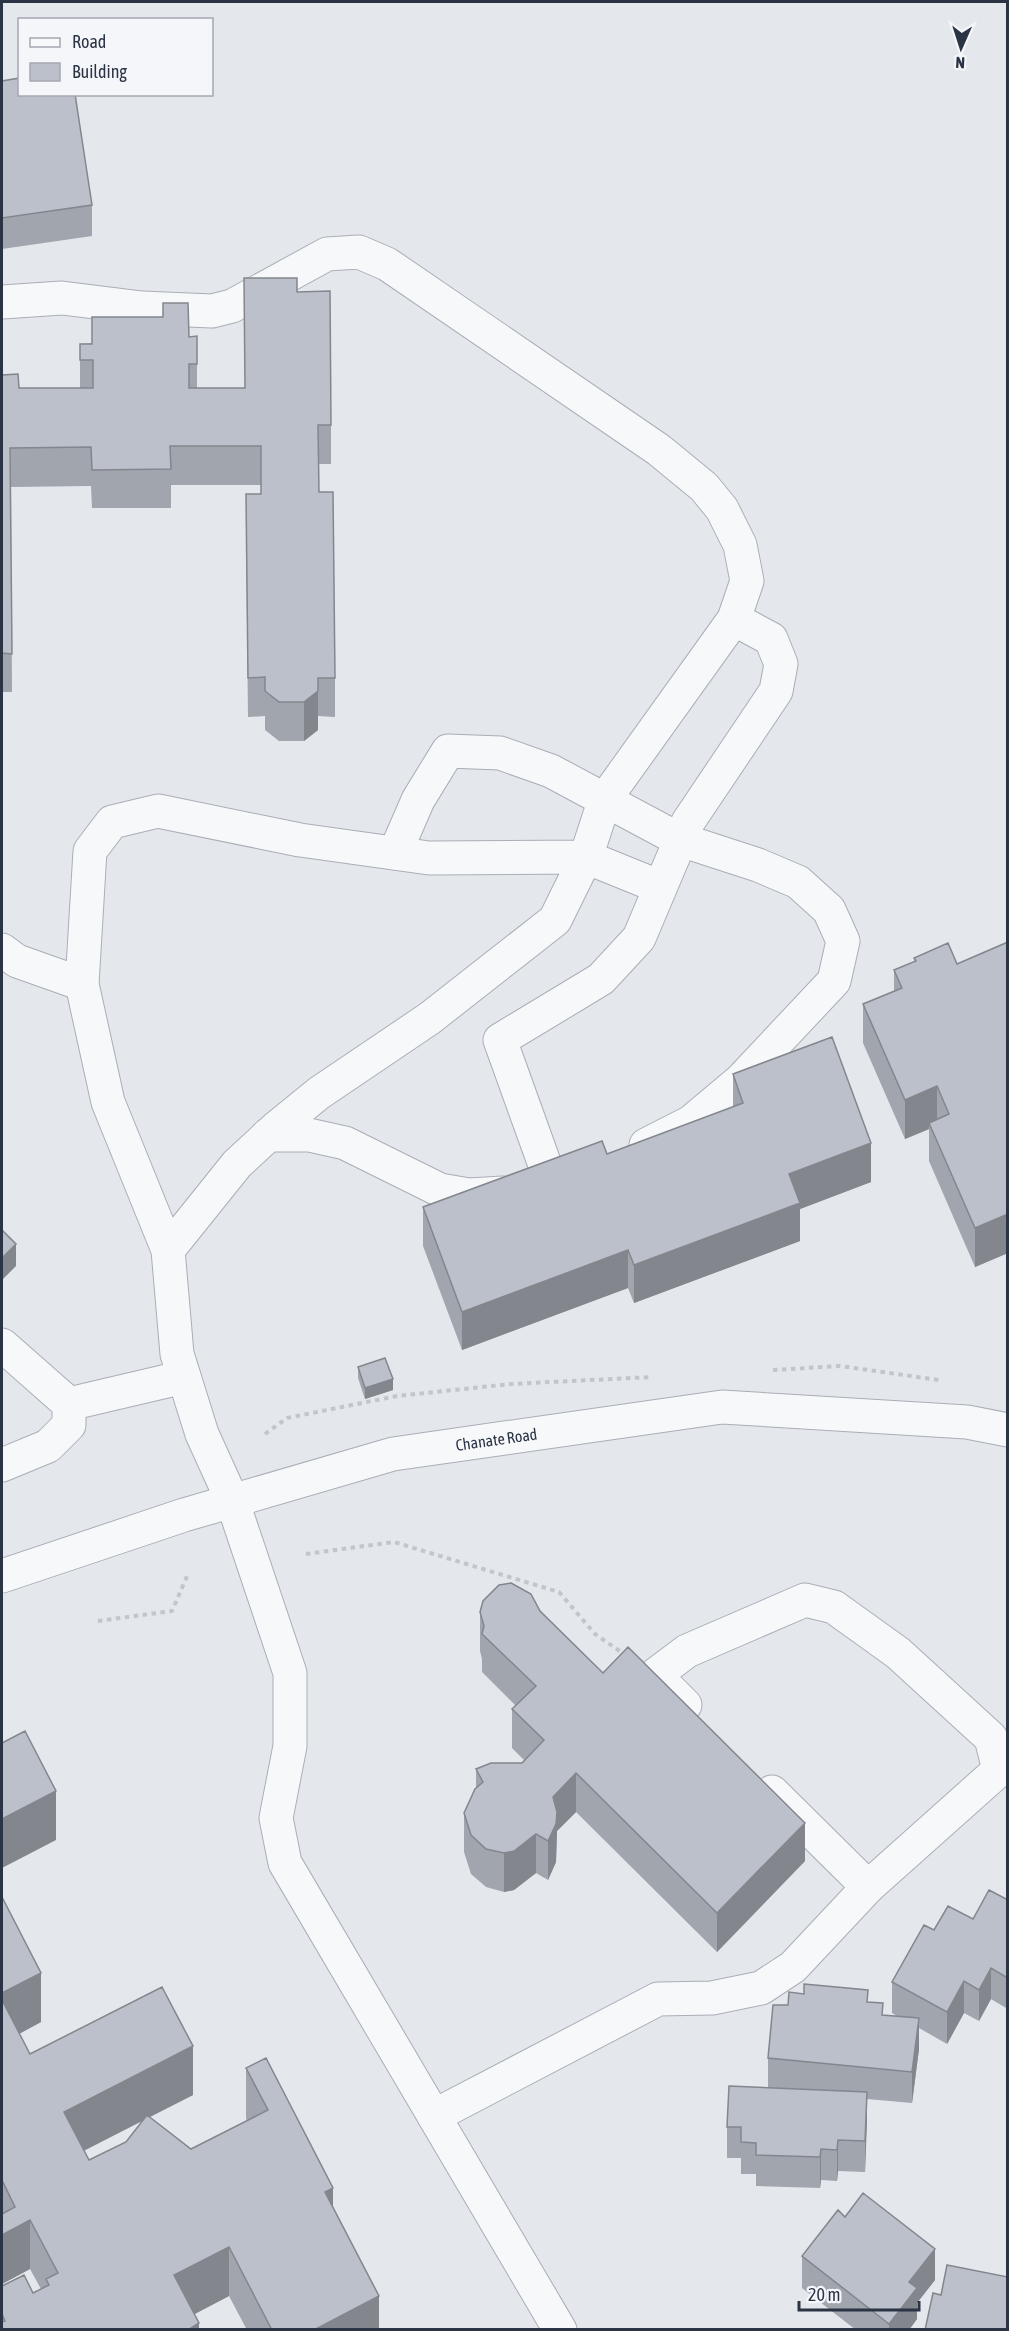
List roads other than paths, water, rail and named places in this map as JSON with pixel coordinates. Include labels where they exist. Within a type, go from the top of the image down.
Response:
[{"type":"street","points":[[2,302],[62,298],[142,308],[212,311],[232,306],[327,254],[359,252],[387,264],[659,450],[704,487],[723,509],[740,545],[747,581],[734,619],[605,800],[586,857],[555,920],[430,1018],[319,1093],[268,1135],[237,1164],[168,1250]]},
{"type":"street","points":[[550,1179],[500,1040],[601,979],[639,938],[678,839],[776,691],[781,664],[771,639],[734,619]]},
{"type":"street","points":[[268,1135],[309,1135],[345,1143],[440,1190],[469,1195],[503,1193],[638,1149],[692,1122],[740,1081],[834,981],[843,941],[829,910],[798,882],[758,865],[678,839],[551,771],[500,753],[448,750],[418,800],[395,853]]},
{"type":"street","points":[[560,2330],[285,1863],[276,1818],[290,1746],[290,1673],[232,1500],[202,1434],[177,1354],[168,1250],[108,1102],[82,984],[90,850],[112,822],[158,811],[300,840],[429,858],[586,857],[660,887]]},
{"type":"street","points":[[2,950],[17,962],[82,984]]},
{"type":"street","points":[[2,1345],[69,1404],[69,1425],[48,1446],[2,1466]]},
{"type":"street","points":[[69,1404],[184,1377]]},
{"type":"street","name":"Chanate Road","points":[[2,1576],[232,1500],[393,1454],[722,1407],[967,1422],[1008,1430]]},
{"type":"street","points":[[434,2116],[658,1999],[712,1998],[761,1988],[794,1967],[868,1887],[999,1770],[991,1738],[898,1653],[834,1607],[805,1600],[687,1651],[655,1675],[704,1724]]},
{"type":"street","points":[[753,1773],[868,1887]]}]
